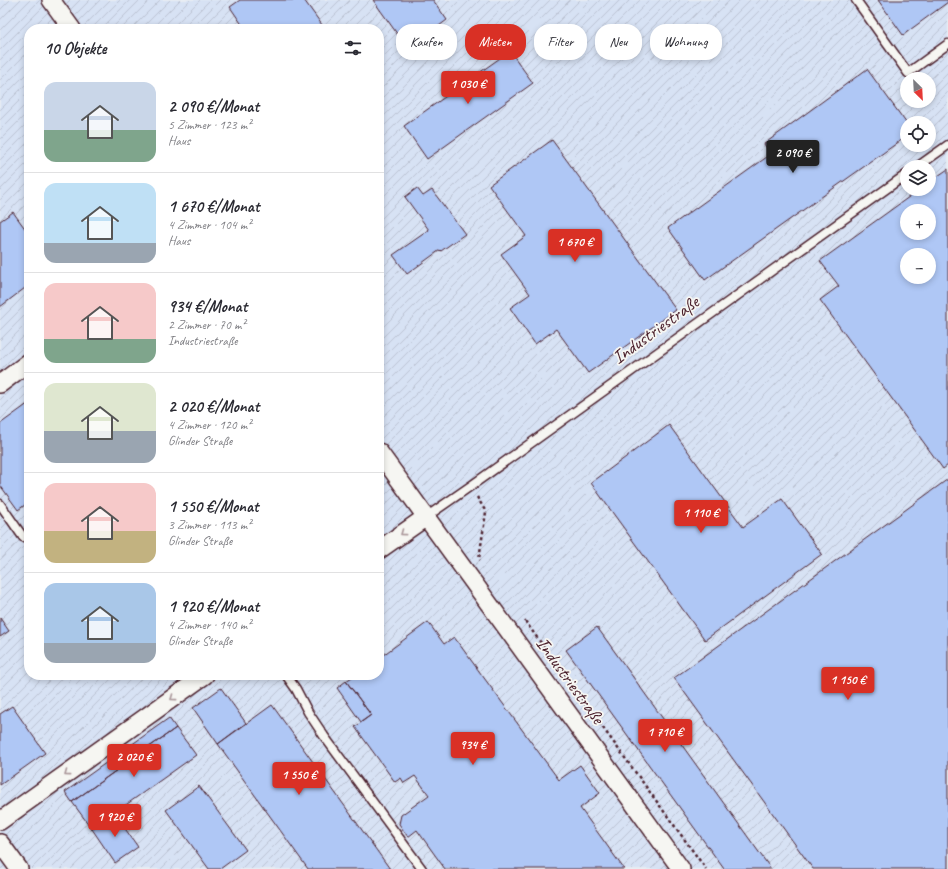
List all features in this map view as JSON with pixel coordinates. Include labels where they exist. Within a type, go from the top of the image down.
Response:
[{"type":"street","points":[[51,0],[68,24]]},
{"type":"street","points":[[0,384],[24,366]]},
{"type":"street","name":"Industriestraße","points":[[384,459],[681,869]]},
{"type":"street","points":[[384,546],[426,516]]},
{"type":"street","points":[[0,821],[198,680]]},
{"type":"street","points":[[0,843],[19,869]]},
{"type":"lane","points":[[856,0],[908,73],[948,44]]},
{"type":"lane","points":[[927,160],[948,145]]},
{"type":"lane","name":"Industriestraße","points":[[426,516],[470,487],[900,179]]},
{"type":"lane","points":[[0,504],[23,537]]},
{"type":"lane","points":[[290,680],[324,736],[422,869]]},
{"type":"path","points":[[470,487],[486,512],[480,559],[484,565]]},
{"type":"path","points":[[521,616],[706,869]]},
{"type":"shaded area","points":[[0,0],[948,0],[948,869],[0,869]]},
{"type":"building","points":[[240,0],[304,0],[321,24],[242,24],[230,7]]},
{"type":"building","points":[[373,0],[433,0],[447,20],[442,24],[396,24],[396,32]]},
{"type":"building","points":[[878,0],[948,0],[948,2],[903,35]]},
{"type":"building","points":[[497,60],[516,60],[533,83],[427,159],[404,126]]},
{"type":"building","points":[[867,69],[901,116],[900,141],[705,280],[668,228],[771,154],[764,144]]},
{"type":"building","points":[[552,140],[676,310],[588,373],[556,329],[535,344],[510,308],[530,294],[501,254],[526,236],[489,185]]},
{"type":"building","points":[[948,169],[948,465],[943,469],[820,300],[839,286],[820,261],[910,196],[936,196],[936,177]]},
{"type":"building","points":[[417,188],[423,196],[432,190],[465,234],[407,274],[393,255],[429,230],[405,197]]},
{"type":"building","points":[[13,212],[24,227],[24,289],[0,307],[0,221]]},
{"type":"building","points":[[24,407],[24,506],[18,510],[0,485],[0,424]]},
{"type":"building","points":[[669,425],[743,527],[782,499],[822,554],[705,640],[591,483]]},
{"type":"building","points":[[948,479],[948,869],[813,869],[674,678]]},
{"type":"building","points":[[0,618],[9,631],[0,637]]},
{"type":"building","points":[[428,622],[444,644],[454,637],[559,780],[580,765],[600,793],[580,808],[624,869],[445,869],[417,830],[408,837],[399,824],[401,815],[429,795],[415,776],[404,783],[401,778],[395,782],[355,727],[371,715],[346,681],[384,680],[384,654]]},
{"type":"building","points":[[597,627],[771,869],[724,869],[566,650]]},
{"type":"building","points":[[346,681],[371,715],[361,722],[337,688]]},
{"type":"building","points":[[221,688],[246,723],[218,744],[193,708]]},
{"type":"building","points":[[272,705],[390,869],[308,869],[218,744]]},
{"type":"building","points":[[12,706],[45,753],[0,785],[0,714]]},
{"type":"building","points":[[169,718],[176,728],[72,802],[65,792]]},
{"type":"building","points":[[176,728],[196,755],[92,829],[72,802]]},
{"type":"building","points":[[199,786],[246,850],[220,869],[209,869],[166,810]]},
{"type":"building","points":[[114,813],[138,847],[115,863],[92,829]]}]
